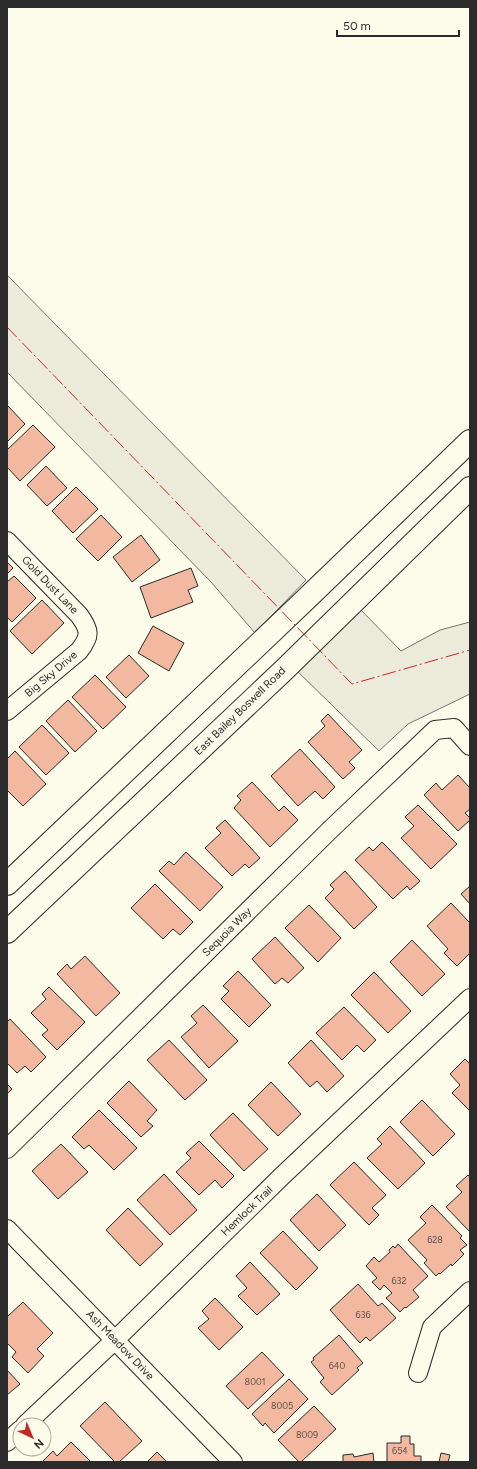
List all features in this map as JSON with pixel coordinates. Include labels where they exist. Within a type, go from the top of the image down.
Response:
[{"type":"main road","points":[[7,884],[470,441]]},
{"type":"main road","name":"East Bailey Boswell Road","points":[[7,932],[284,669],[470,488]]},
{"type":"street","name":"Gold Dust Lane","points":[[7,541],[79,616],[84,622],[89,633]]},
{"type":"street","name":"Big Sky Drive","points":[[7,711],[79,650],[86,642],[89,633]]},
{"type":"street","name":"Sequoia Way","points":[[7,1149],[332,829],[435,730],[454,728],[470,746]]},
{"type":"street","name":"Hemlock Trail","points":[[33,1417],[115,1340],[281,1177],[470,998]]},
{"type":"street","name":"Ash Meadow Drive","points":[[7,1229],[234,1462]]},
{"type":"street","points":[[418,1373],[432,1327],[470,1291]]},
{"type":"shaded area","points":[[7,275],[306,580],[255,633],[211,582],[7,372]]},
{"type":"shaded area","points":[[359,608],[401,651],[440,630],[470,622],[470,694],[408,724],[379,751],[294,668]]},
{"type":"building","points":[[7,405],[25,424],[7,442]]},
{"type":"building","points":[[33,425],[55,447],[20,481],[7,467],[7,450]]},
{"type":"building","points":[[46,466],[67,488],[47,506],[27,485]]},
{"type":"building","points":[[76,487],[98,509],[73,533],[52,511]]},
{"type":"building","points":[[101,515],[122,537],[98,561],[76,539]]},
{"type":"building","points":[[141,535],[160,560],[132,582],[113,557]]},
{"type":"building","points":[[7,562],[13,568],[7,574]]},
{"type":"building","points":[[191,568],[198,586],[188,590],[193,602],[151,618],[140,587]]},
{"type":"building","points":[[14,576],[36,598],[12,622],[7,617],[7,582]]},
{"type":"building","points":[[42,600],[64,623],[32,654],[10,631]]},
{"type":"building","points":[[153,626],[184,643],[169,671],[138,653]]},
{"type":"building","points":[[129,655],[149,676],[126,698],[106,677]]},
{"type":"building","points":[[95,675],[126,707],[103,729],[72,697]]},
{"type":"building","points":[[68,700],[97,731],[75,752],[46,721]]},
{"type":"building","points":[[328,714],[362,750],[349,762],[355,768],[343,779],[308,742],[325,726],[321,721]]},
{"type":"building","points":[[42,725],[69,753],[46,775],[19,747]]},
{"type":"building","points":[[300,749],[335,787],[323,799],[315,791],[298,806],[271,776]]},
{"type":"building","points":[[15,751],[46,784],[23,806],[7,790],[7,759]]},
{"type":"building","points":[[458,775],[470,788],[470,809],[465,813],[470,820],[458,831],[424,795],[436,783],[442,790]]},
{"type":"building","points":[[252,782],[279,811],[284,806],[298,820],[270,847],[234,808],[241,800],[237,796]]},
{"type":"building","points":[[418,805],[457,844],[431,869],[401,838],[414,826],[405,817]]},
{"type":"building","points":[[225,820],[260,858],[249,868],[245,864],[232,876],[205,848],[221,833],[216,828]]},
{"type":"building","points":[[382,842],[420,881],[410,890],[407,886],[393,899],[355,860],[369,847],[373,851]]},
{"type":"building","points":[[186,852],[223,887],[200,911],[159,871],[169,861],[174,865]]},
{"type":"building","points":[[345,871],[377,907],[354,929],[325,898],[334,889],[330,885]]},
{"type":"building","points":[[155,884],[193,922],[180,935],[173,929],[163,939],[131,908]]},
{"type":"building","points":[[470,886],[470,904],[461,894]]},
{"type":"building","points":[[451,903],[470,923],[470,953],[457,966],[444,953],[448,949],[427,926]]},
{"type":"building","points":[[309,905],[341,938],[318,962],[285,928]]},
{"type":"building","points":[[275,937],[304,968],[288,983],[282,978],[275,984],[252,959]]},
{"type":"building","points":[[412,940],[445,974],[422,996],[390,962]]},
{"type":"building","points":[[85,956],[120,993],[96,1016],[57,974],[67,964],[71,969]]},
{"type":"building","points":[[238,971],[271,1005],[249,1027],[221,999],[229,991],[223,986]]},
{"type":"building","points":[[374,972],[411,1011],[388,1033],[351,995]]},
{"type":"building","points":[[49,987],[85,1022],[57,1050],[42,1035],[48,1030],[31,1013],[46,999],[42,994]]},
{"type":"building","points":[[203,1005],[238,1041],[209,1068],[181,1037],[197,1023],[191,1016]]},
{"type":"building","points":[[344,1007],[376,1040],[364,1052],[357,1045],[342,1060],[316,1033]]},
{"type":"building","points":[[10,1019],[46,1057],[31,1072],[25,1066],[17,1073],[7,1063],[7,1022]]},
{"type":"building","points":[[169,1040],[207,1080],[185,1100],[147,1060]]},
{"type":"building","points":[[311,1040],[344,1076],[327,1092],[317,1081],[310,1087],[288,1063]]},
{"type":"building","points":[[465,1059],[470,1064],[470,1111],[452,1093],[460,1085],[450,1074]]},
{"type":"building","points":[[129,1081],[157,1110],[147,1121],[153,1126],[141,1137],[107,1103]]},
{"type":"building","points":[[271,1082],[301,1114],[278,1136],[248,1105]]},
{"type":"building","points":[[7,1084],[12,1089],[7,1094]]},
{"type":"building","points":[[422,1100],[455,1134],[433,1156],[400,1122]]},
{"type":"building","points":[[99,1110],[137,1148],[114,1170],[89,1145],[84,1149],[72,1137]]},
{"type":"building","points":[[233,1113],[268,1149],[244,1171],[210,1135]]},
{"type":"building","points":[[390,1126],[425,1163],[398,1189],[367,1158],[382,1144],[377,1139]]},
{"type":"building","points":[[199,1141],[234,1176],[222,1188],[215,1180],[199,1195],[176,1172],[191,1158],[186,1153]]},
{"type":"building","points":[[61,1144],[88,1172],[58,1199],[32,1171]]},
{"type":"building","points":[[354,1162],[386,1195],[372,1208],[379,1215],[369,1225],[330,1185]]},
{"type":"building","points":[[164,1174],[197,1210],[170,1235],[137,1200]]},
{"type":"building","points":[[468,1175],[470,1177],[469,1231],[446,1207],[462,1192],[456,1186]]},
{"type":"building","points":[[317,1194],[346,1225],[319,1251],[290,1220]]},
{"type":"building","points":[[432,1205],[462,1236],[460,1238],[467,1245],[460,1250],[464,1254],[452,1266],[451,1264],[436,1276],[424,1263],[427,1260],[408,1240],[426,1223],[420,1217]]},
{"type":"building","points":[[128,1208],[163,1244],[140,1266],[106,1230]]},
{"type":"building","points":[[283,1231],[318,1268],[296,1290],[260,1253]]},
{"type":"building","points":[[398,1244],[428,1276],[413,1290],[419,1297],[400,1312],[386,1298],[392,1293],[384,1285],[380,1290],[372,1282],[377,1278],[366,1266],[374,1257],[379,1262],[390,1252],[389,1250],[393,1246],[395,1248]]},
{"type":"building","points":[[250,1262],[280,1294],[257,1315],[238,1296],[247,1288],[236,1276]]},
{"type":"building","points":[[358,1284],[378,1306],[382,1303],[396,1318],[370,1341],[366,1337],[360,1343],[330,1310]]},
{"type":"building","points":[[215,1298],[243,1327],[219,1350],[198,1328],[209,1319],[202,1311]]},
{"type":"building","points":[[23,1302],[53,1333],[37,1349],[44,1356],[28,1373],[12,1357],[16,1352],[7,1343],[7,1317]]},
{"type":"building","points":[[339,1335],[363,1363],[357,1368],[359,1370],[332,1395],[320,1382],[324,1378],[311,1362],[314,1360],[313,1358]]},
{"type":"building","points":[[262,1352],[284,1375],[248,1409],[226,1386]]},
{"type":"building","points":[[7,1370],[20,1384],[7,1395]]},
{"type":"building","points":[[289,1379],[308,1399],[274,1433],[265,1423],[263,1426],[252,1414]]},
{"type":"building","points":[[105,1402],[142,1441],[119,1462],[115,1462],[80,1426]]},
{"type":"building","points":[[314,1406],[336,1429],[301,1462],[299,1462],[278,1440]]},
{"type":"building","points":[[401,1436],[410,1436],[410,1444],[414,1444],[414,1456],[421,1456],[421,1462],[387,1462],[387,1443],[401,1443]]},
{"type":"building","points":[[71,1442],[91,1462],[42,1462],[47,1457],[52,1457],[53,1451],[57,1456]]},
{"type":"building","points":[[157,1452],[167,1462],[147,1462]]},
{"type":"building","points":[[373,1453],[374,1462],[343,1462],[343,1455],[353,1454],[354,1457]]},
{"type":"building","points":[[441,1453],[450,1455],[448,1462],[439,1462]]},
{"type":"power","points":[[7,327],[352,684],[470,650]]}]
